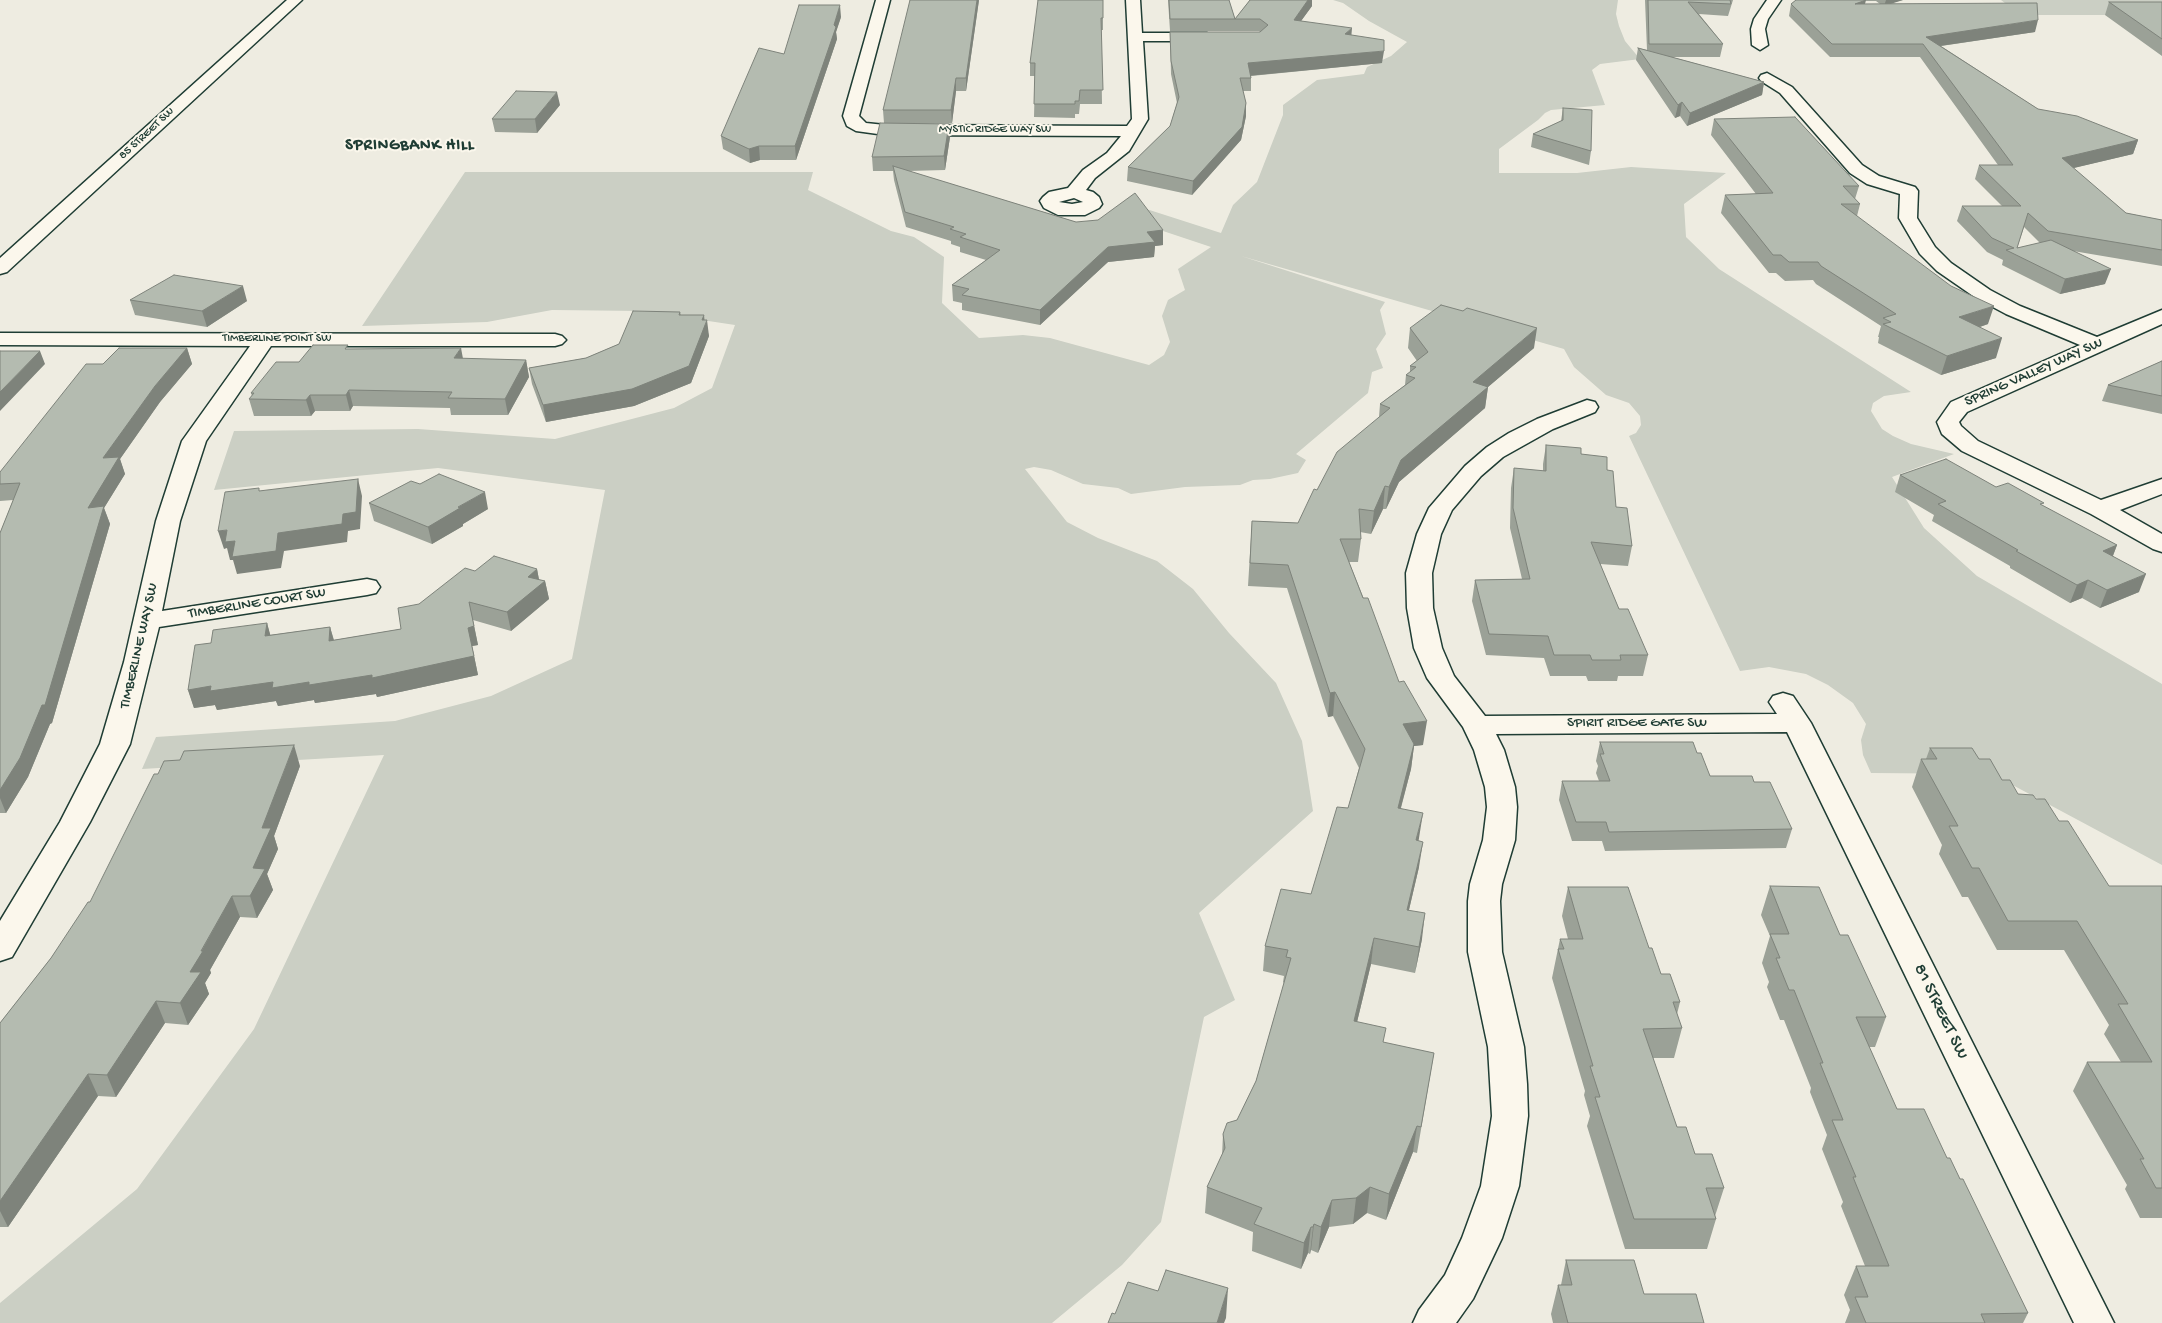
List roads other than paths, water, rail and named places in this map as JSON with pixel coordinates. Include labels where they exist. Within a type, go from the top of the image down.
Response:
[{"type":"street","name":"85 STREET SW","points":[[0,268],[295,0]]},
{"type":"street","name":"MYSTIC RIDGE WAY SW","points":[[883,0],[851,116],[853,122],[862,127],[885,130],[1131,131]]},
{"type":"street","points":[[1074,193],[1089,174],[1113,157],[1122,147],[1140,119],[1133,0]]},
{"type":"street","points":[[1760,45],[1758,29],[1760,19],[1774,0]]},
{"type":"street","points":[[1136,37],[1220,38]]},
{"type":"street","points":[[1767,78],[1786,90],[1844,158],[1856,169],[1873,180],[1909,191],[1908,218],[1927,250],[1944,267],[1983,294],[2013,310],[2098,345]]},
{"type":"street","name":"SPRING VALLEY WAY SW","points":[[2162,316],[1959,407],[1948,422],[1950,429],[1970,446],[2100,510],[2162,544]]},
{"type":"street","name":"TIMBERLINE POINT SW","points":[[0,339],[555,340]]},
{"type":"street","name":"TIMBERLINE WAY SW","points":[[0,949],[75,822],[115,744],[147,621],[168,521],[194,441],[265,339]]},
{"type":"street","points":[[1433,1323],[1459,1287],[1482,1238],[1500,1186],[1510,1116],[1506,1047],[1485,952],[1486,884],[1499,840],[1502,807],[1495,769],[1477,725],[1441,678],[1425,633],[1420,608],[1419,573],[1429,534],[1442,508],[1456,489],[1495,452],[1545,424],[1587,407]]},
{"type":"street","points":[[2100,510],[2162,486]]},
{"type":"street","name":"TIMBERLINE COURT SW","points":[[147,621],[366,587]]},
{"type":"street","name":"SPIRIT RIDGE GATE SW","points":[[1477,725],[1790,712]]},
{"type":"street","name":"81 STREET SW","points":[[1790,712],[2094,1323]]},
{"type":"district","name":"SPRINGBANK HILL","points":[[410,147]]}]
